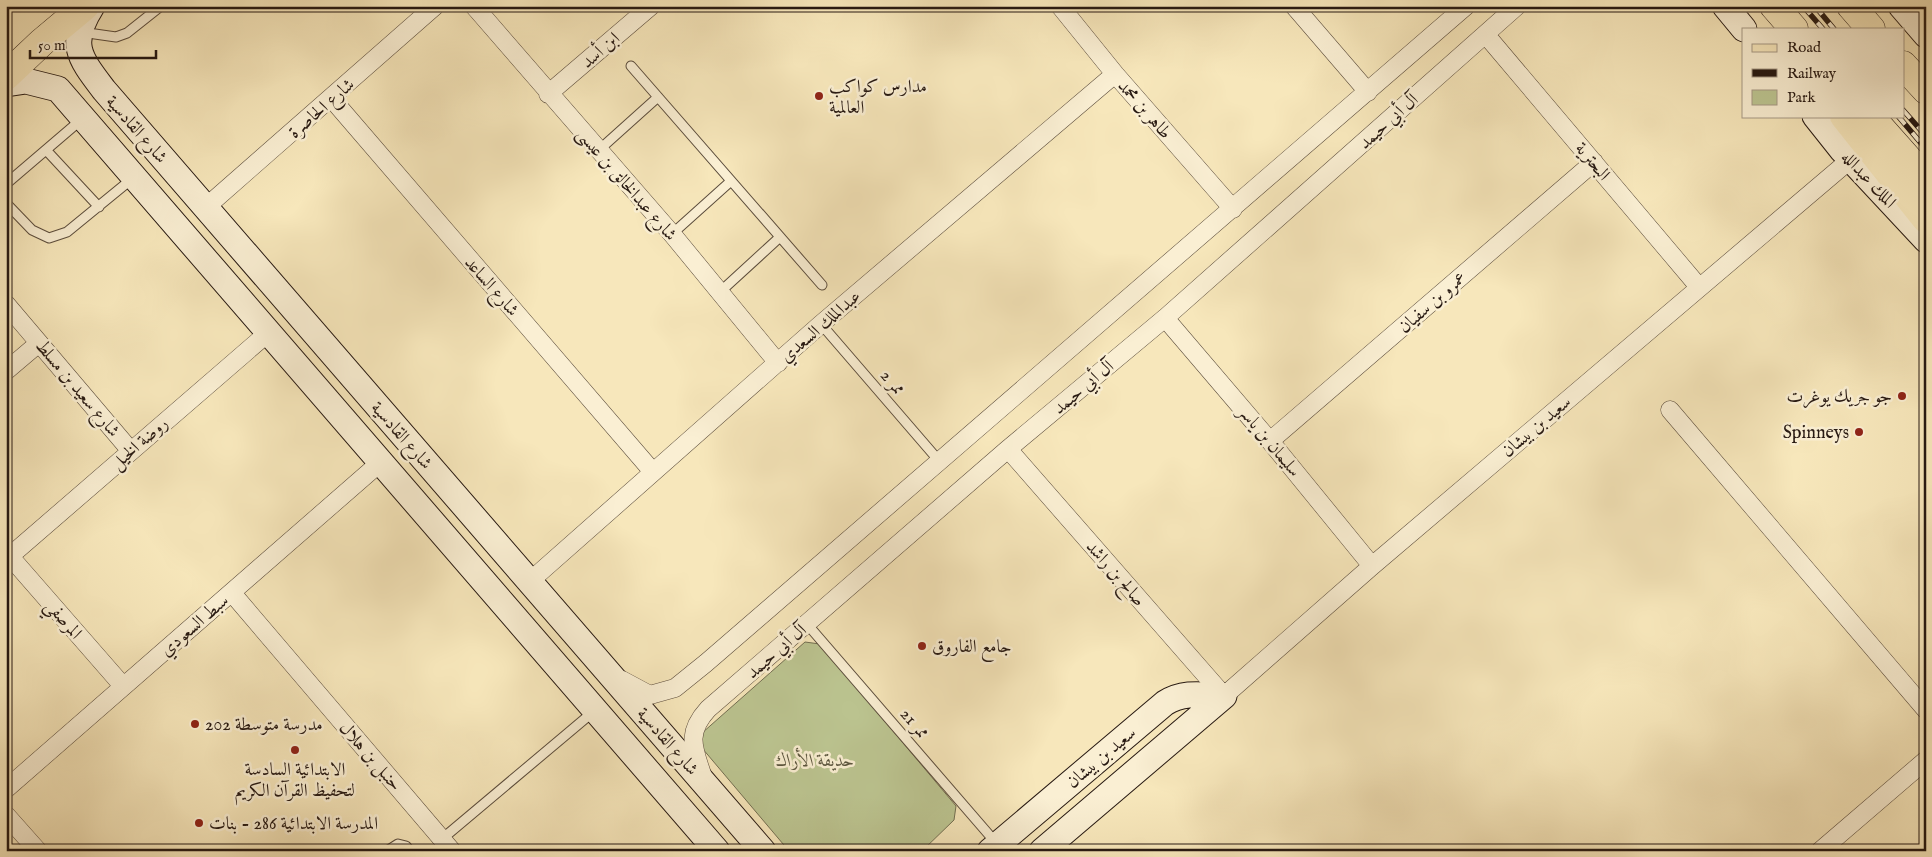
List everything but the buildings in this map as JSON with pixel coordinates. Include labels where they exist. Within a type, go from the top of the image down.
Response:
[{"type":"main road","points":[[6,76],[42,42],[67,6]]},
{"type":"main road","points":[[1766,6],[1778,28]]},
{"type":"main road","points":[[1774,6],[1793,28]]},
{"type":"main road","points":[[1851,6],[1870,28]]},
{"type":"main road","points":[[42,42],[82,19]]},
{"type":"main road","points":[[1904,66],[1926,90]]},
{"type":"main road","points":[[1846,118],[1926,219]]},
{"type":"main road","points":[[1872,118],[1926,180]]},
{"type":"street","points":[[82,19],[81,23],[92,6]]},
{"type":"street","name":"شارع الحاصرة","points":[[205,208],[332,99],[435,6]]},
{"type":"street","name":"شارع عبدالخالق بن عيسى","points":[[474,6],[548,94],[672,234],[778,362]]},
{"type":"street","name":"ابن أسد","points":[[548,94],[651,6]]},
{"type":"street","name":"طاهر بن محمد","points":[[1060,6],[1115,74],[1233,209]]},
{"type":"street","points":[[1294,6],[1368,92]]},
{"type":"street","name":"آل أبي حيمد","points":[[604,669],[633,688],[650,695],[675,688],[940,462],[1466,6]]},
{"type":"street","name":"آل أبي حيمد","points":[[706,785],[692,742],[693,732],[701,717],[1008,449],[1166,318],[1517,6]]},
{"type":"street","points":[[1725,6],[1743,28]]},
{"type":"street","points":[[1901,6],[1926,35]]},
{"type":"street","name":"شارع القادسية","points":[[82,19],[79,49],[86,66],[104,90],[763,851]]},
{"type":"street","name":"البحترية","points":[[1486,35],[1699,287]]},
{"type":"street","points":[[49,87],[83,58]]},
{"type":"street","name":"عبدالملك السعدي","points":[[529,582],[821,324],[1115,74]]},
{"type":"street","name":"شارع القادسية","points":[[6,84],[26,80],[58,89],[382,461],[594,711],[717,851]]},
{"type":"street","name":"شارع الساعد","points":[[332,99],[653,472]]},
{"type":"street","name":"الملك عبدالله","points":[[1817,118],[1851,159],[1926,240]]},
{"type":"street","name":"سعيد بن بيشان","points":[[1042,851],[1224,696],[1372,566],[1851,159]]},
{"type":"street","name":"عمرو بن سفيان","points":[[1270,441],[1594,162]]},
{"type":"street","name":"شارع سعيد بن مسلط","points":[[6,304],[130,450]]},
{"type":"street","name":"سليمان بن ياسر","points":[[1166,318],[1372,566]]},
{"type":"street","name":"روضة الخيل","points":[[8,554],[269,332]]},
{"type":"street","points":[[6,371],[40,343]]},
{"type":"street","points":[[1670,410],[1926,710]]},
{"type":"street","name":"صالح بن راشد","points":[[1008,449],[1224,696]]},
{"type":"street","name":"سبط السعودي","points":[[6,789],[382,461]]},
{"type":"street","name":"المرصفي","points":[[8,554],[123,686]]},
{"type":"street","name":"حنبل بن هلال","points":[[232,593],[447,845]]},
{"type":"street","name":"سعيد بن بيشان","points":[[993,847],[1177,695],[1224,696]]},
{"type":"street","points":[[1820,851],[1926,760]]},
{"type":"street","points":[[6,815],[38,851]]},
{"type":"lane","points":[[82,19],[116,37],[127,33],[161,6]]},
{"type":"lane","points":[[631,66],[822,285]]},
{"type":"lane","points":[[599,150],[658,97]]},
{"type":"lane","points":[[6,184],[84,118]]},
{"type":"lane","points":[[47,151],[99,207]]},
{"type":"lane","points":[[6,203],[32,230],[49,238],[67,232],[135,176]]},
{"type":"lane","points":[[672,234],[731,181]]},
{"type":"lane","points":[[720,292],[780,237]]},
{"type":"lane","name":"ممر 2","points":[[821,324],[940,462]]},
{"type":"lane","name":"ممر 21","points":[[808,624],[993,847]]},
{"type":"lane","points":[[447,845],[594,711]]},
{"type":"lane","points":[[387,851],[398,844],[406,846],[410,851]]},
{"type":"green space","name":"حديقة الأراك","points":[[805,642],[820,644],[956,806],[954,820],[922,851],[789,851],[702,748],[702,733]]},
{"type":"railway","points":[[1803,6],[1822,28]]},
{"type":"railway","points":[[1815,6],[1833,28]]},
{"type":"railway","points":[[1904,111],[1926,136]]},
{"type":"railway","points":[[1900,118],[1926,149]]},
{"type":"place","name":"مدارس كواكب العالمية","points":[[819,96]]},
{"type":"place","name":"جو جريك يوغرت","points":[[1902,396]]},
{"type":"place","name":"Spinneys","points":[[1859,432]]},
{"type":"place","name":"جامع الفاروق","points":[[922,646]]},
{"type":"place","name":"مدرسة متوسطة 202","points":[[195,724]]},
{"type":"place","name":"الابتدائية السادسة لتحفيظ القرآن الكريم","points":[[295,750]]},
{"type":"place","name":"المدرسة الابتدائية 286 - بنات","points":[[199,823]]}]
